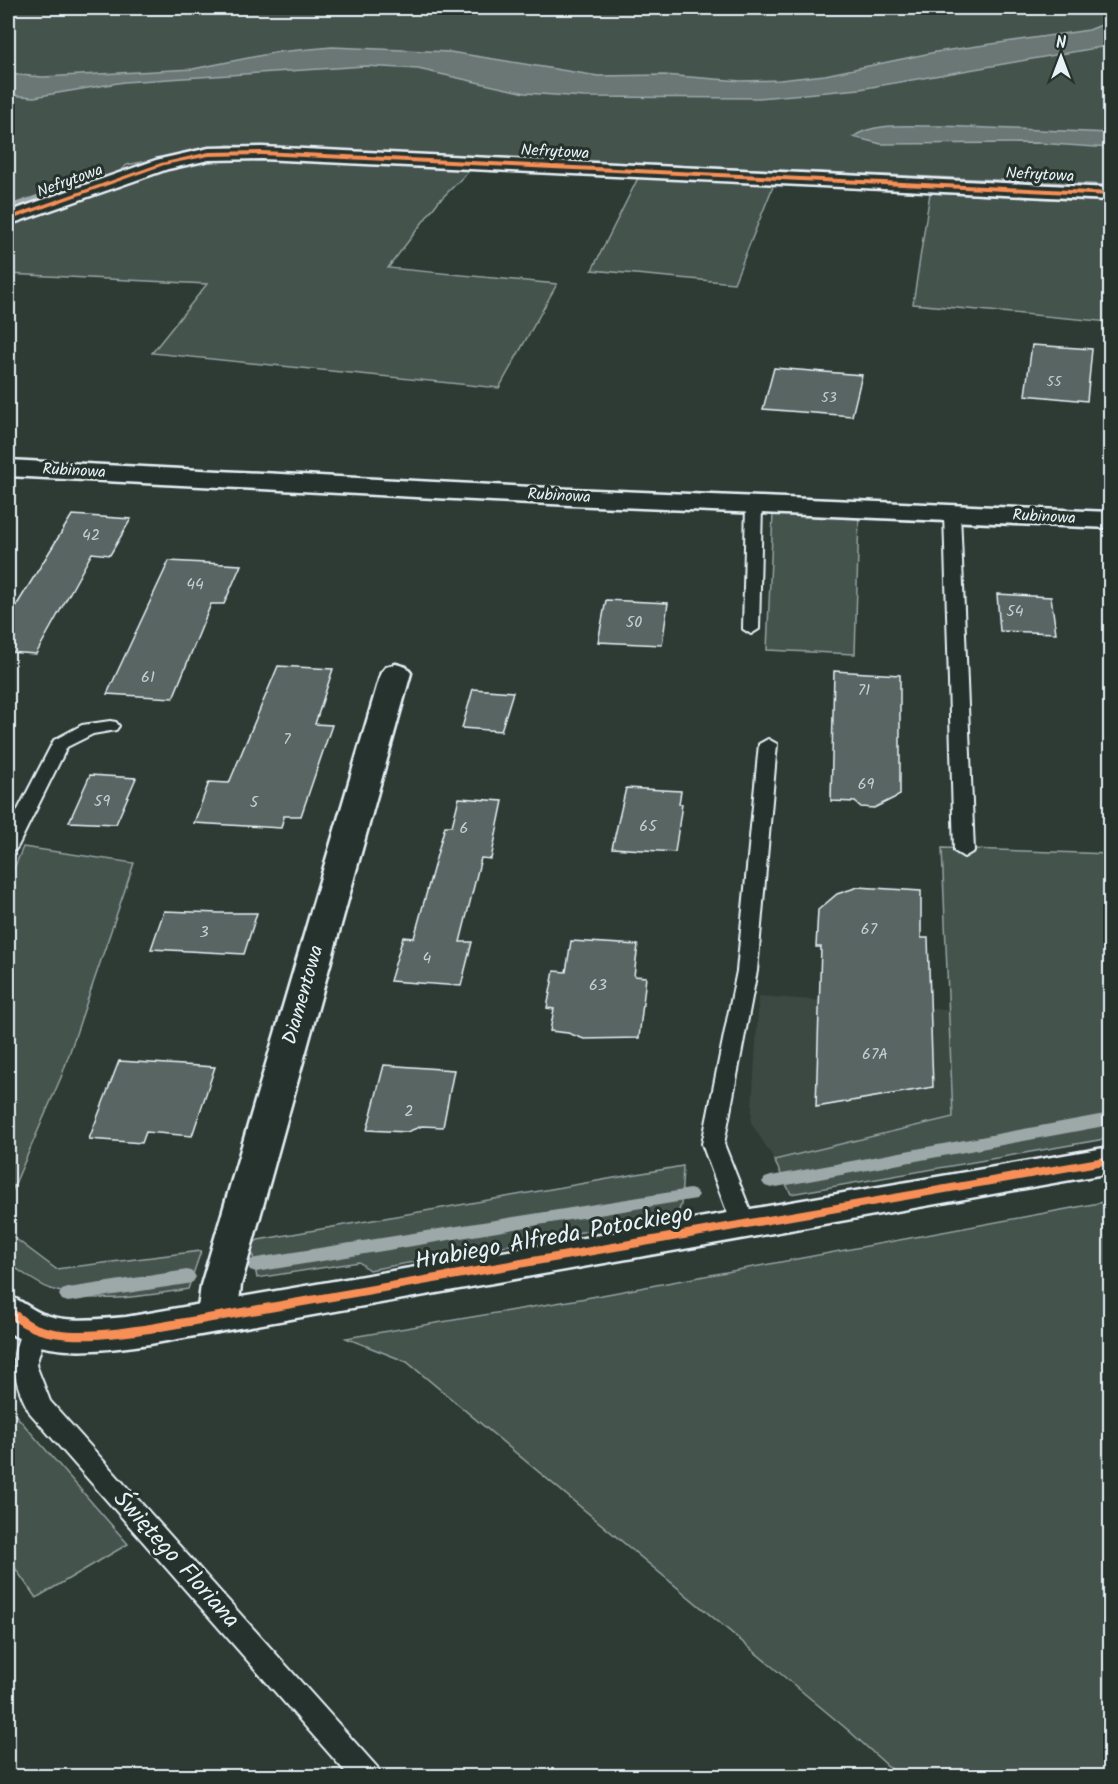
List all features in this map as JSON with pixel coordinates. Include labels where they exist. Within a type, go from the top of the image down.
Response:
[{"type":"street","name":"Nefrytowa","points":[[8,219],[163,164],[209,154],[262,153],[1110,194]]},
{"type":"street","name":"Rubinowa","points":[[8,468],[1110,520]]},
{"type":"street","name":"Diamentowa","points":[[217,1317],[221,1285],[396,673]]},
{"type":"street","name":"Hrabiego Alfreda Potockiego","points":[[21,1319],[68,1333],[104,1333],[217,1317],[1110,1160]]},
{"type":"lane","points":[[751,629],[754,505]]},
{"type":"lane","points":[[952,513],[964,851]]},
{"type":"lane","points":[[8,846],[60,744],[88,729],[110,726]]},
{"type":"lane","points":[[744,1225],[713,1144],[747,971],[768,744]]},
{"type":"lane","name":"Świętego Floriana","points":[[21,1319],[24,1365],[39,1406],[367,1776]]},
{"type":"shaded area","points":[[8,8],[1110,8],[1110,185],[228,145],[127,165],[119,172],[8,213]]},
{"type":"shaded area","points":[[1110,17],[1110,45],[1107,46],[860,89],[759,98],[584,97],[525,93],[418,69],[365,66],[124,82],[34,97],[8,95],[8,74],[43,77],[193,69],[278,52],[332,47],[450,52],[598,76],[664,75],[741,81],[780,80],[825,75],[936,52],[1089,30],[1104,24]]},
{"type":"shaded area","points":[[941,126],[1110,133],[1110,148],[1037,143],[881,144],[853,137],[862,132],[883,127]]},
{"type":"shaded area","points":[[219,158],[470,170],[438,202],[388,268],[557,284],[499,388],[152,353],[207,284],[8,274],[8,226],[175,167]]},
{"type":"shaded area","points":[[638,178],[774,184],[734,283],[592,270]]},
{"type":"shaded area","points":[[930,193],[1110,202],[1110,322],[913,304]]},
{"type":"shaded area","points":[[773,513],[859,516],[855,654],[767,650]]},
{"type":"shaded area","points":[[23,847],[134,863],[62,1075],[8,1200],[8,883]]},
{"type":"shaded area","points":[[942,848],[1110,854],[1110,1138],[791,1194],[774,1160],[953,1117]]},
{"type":"shaded area","points":[[759,996],[950,1010],[953,1118],[774,1159],[751,1123]]},
{"type":"shaded area","points":[[683,1166],[681,1205],[677,1215],[369,1270],[359,1262],[257,1278],[251,1245],[258,1240]]},
{"type":"shaded area","points":[[1110,1201],[1110,1776],[899,1776],[848,1730],[407,1362],[346,1338],[586,1298]]},
{"type":"shaded area","points":[[8,1233],[56,1269],[201,1251],[188,1289],[119,1298],[85,1297],[45,1287],[8,1263]]},
{"type":"shaded area","points":[[8,1397],[12,1411],[128,1544],[36,1598],[8,1558]]},
{"type":"building","points":[[1032,345],[1092,349],[1087,401],[1025,395]]},
{"type":"building","points":[[774,368],[862,375],[852,416],[763,409]]},
{"type":"building","points":[[72,515],[131,519],[110,555],[92,553],[36,654],[8,652],[8,619]]},
{"type":"building","points":[[169,561],[241,565],[224,604],[211,604],[173,698],[107,694]]},
{"type":"building","points":[[997,594],[1051,597],[1056,633],[1000,631]]},
{"type":"building","points":[[606,600],[668,603],[662,645],[598,642]]},
{"type":"building","points":[[278,666],[333,669],[315,724],[332,725],[301,816],[284,816],[281,828],[194,823],[209,782],[229,783]]},
{"type":"building","points":[[834,671],[900,675],[900,795],[874,808],[861,807],[855,802],[831,801]]},
{"type":"building","points":[[473,689],[513,692],[501,731],[462,728]]},
{"type":"building","points":[[90,775],[136,778],[116,824],[69,822]]},
{"type":"building","points":[[626,788],[681,791],[679,804],[682,804],[675,852],[612,848]]},
{"type":"building","points":[[459,798],[503,801],[491,859],[481,858],[460,942],[472,942],[461,986],[390,981],[403,937],[414,938],[445,826],[452,826]]},
{"type":"building","points":[[858,887],[921,891],[921,938],[928,938],[933,1087],[816,1107],[821,947],[816,947],[818,910],[837,894]]},
{"type":"building","points":[[164,911],[257,913],[244,954],[151,949]]},
{"type":"building","points":[[571,941],[638,945],[634,976],[646,977],[639,1038],[584,1039],[568,1033],[550,1031],[554,1009],[547,1008],[554,971],[566,972]]},
{"type":"building","points":[[119,1061],[215,1067],[192,1136],[146,1132],[142,1143],[89,1139]]},
{"type":"building","points":[[384,1065],[454,1070],[443,1127],[422,1126],[407,1132],[367,1130]]},
{"type":"waterway","points":[[8,208],[101,176]]},
{"type":"waterway","points":[[771,1182],[1110,1119]]},
{"type":"waterway","points":[[256,1265],[690,1195]]},
{"type":"waterway","points":[[68,1295],[187,1277]]},
{"type":"cycle path","points":[[8,219],[163,164],[209,154],[262,153],[1110,194]]},
{"type":"cycle path","points":[[8,1311],[32,1327],[56,1333],[78,1335],[126,1332],[1110,1160]]}]
